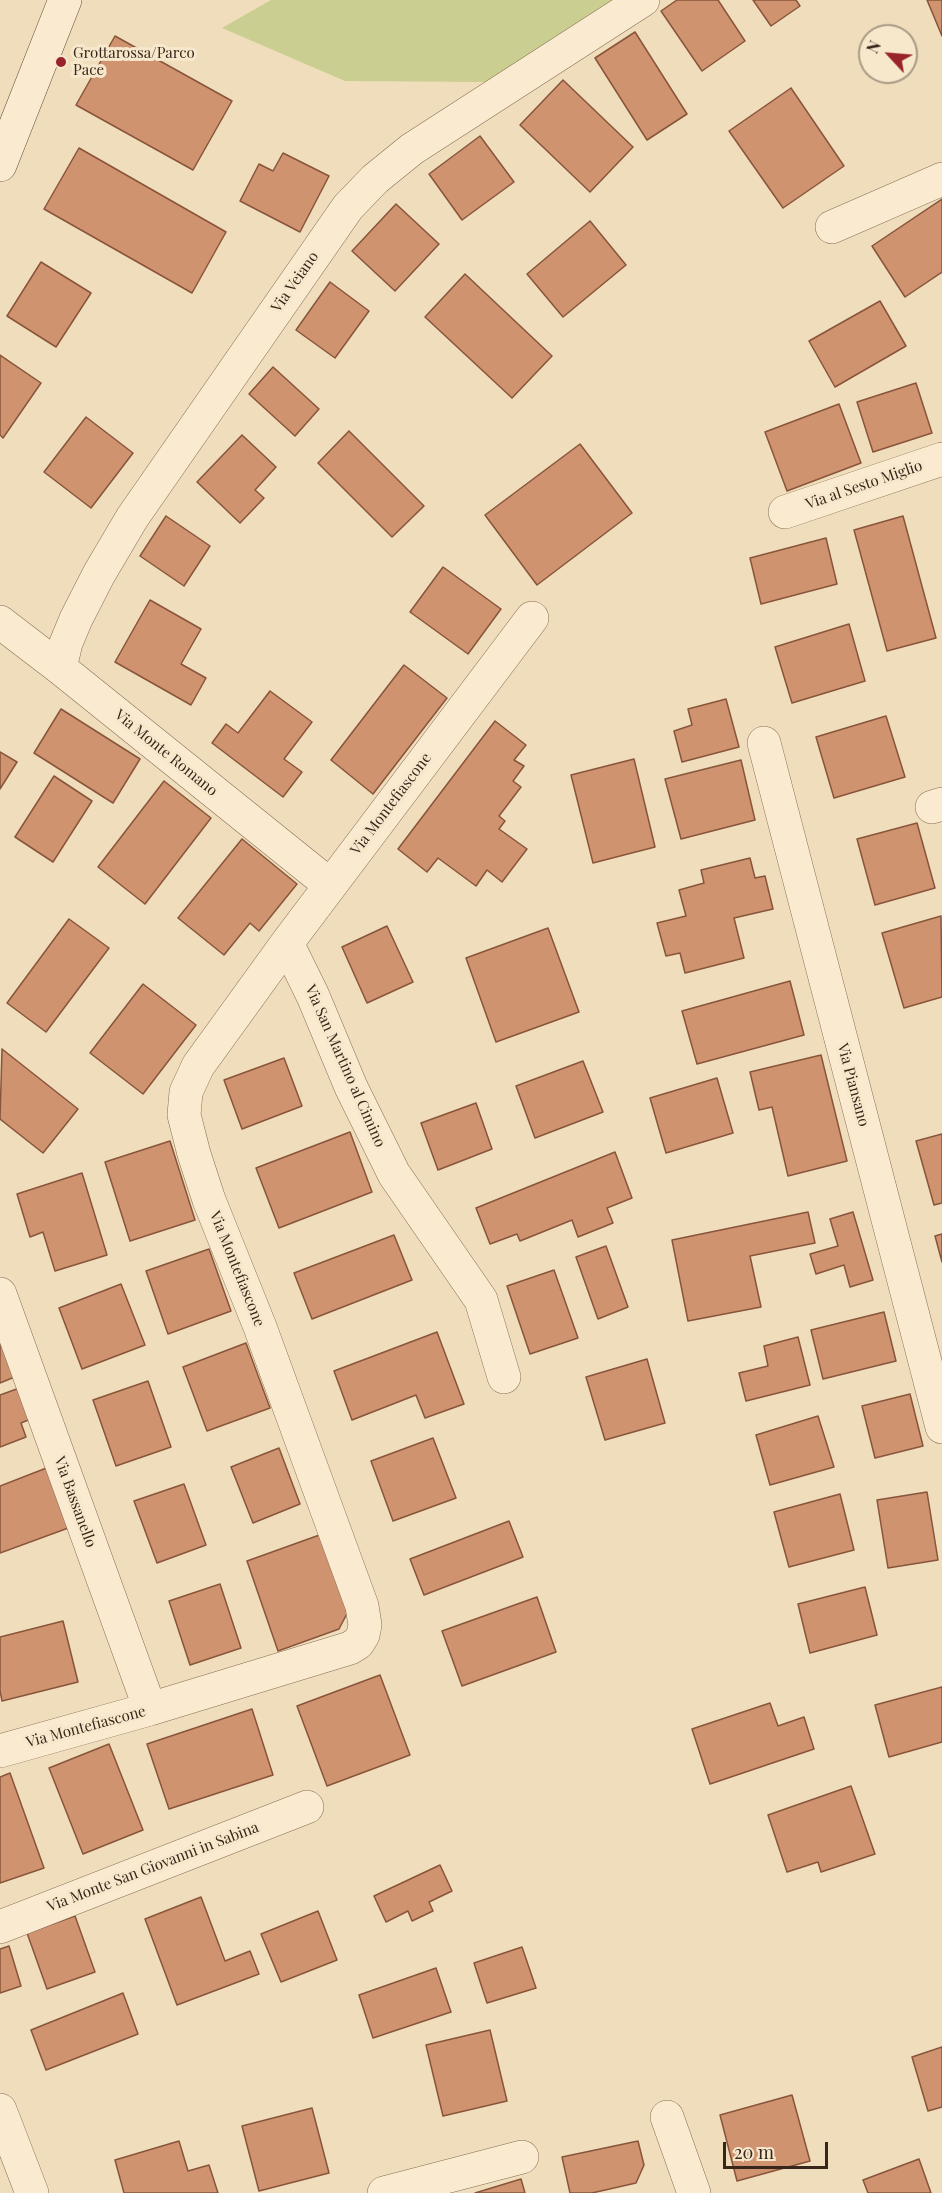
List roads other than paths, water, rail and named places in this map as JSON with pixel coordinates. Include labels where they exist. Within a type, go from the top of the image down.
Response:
[{"type":"street","points":[[0,165],[65,0]]},
{"type":"street","name":"Via Veiano","points":[[60,668],[66,643],[76,619],[132,518],[348,207],[375,179],[412,149],[643,0]]},
{"type":"street","points":[[832,227],[942,179]]},
{"type":"street","name":"Via al Sesto Miglio","points":[[785,512],[942,459]]},
{"type":"street","name":"Via Montefiascone","points":[[0,1751],[150,1710],[350,1648],[361,1640],[365,1630],[365,1615],[260,1327],[209,1200],[184,1115],[186,1092],[192,1076],[287,943],[532,618]]},
{"type":"street","name":"Via Monte Romano","points":[[0,622],[330,885]]},
{"type":"street","name":"Via Piansano","points":[[764,743],[930,1334],[942,1427]]},
{"type":"street","name":"Via San Martino al Cimino","points":[[287,943],[313,996],[351,1087],[394,1174],[481,1300],[504,1377]]},
{"type":"street","name":"Via Bassanello","points":[[0,1294],[150,1710]]},
{"type":"street","name":"Via Monte San Giovanni in Sabina","points":[[0,1927],[307,1807]]},
{"type":"street","points":[[0,2110],[32,2193]]},
{"type":"street","points":[[667,2116],[694,2193]]},
{"type":"street","points":[[384,2193],[522,2157]]},
{"type":"place","name":"Grottarossa/Parco Pace","points":[[61,62]]}]
